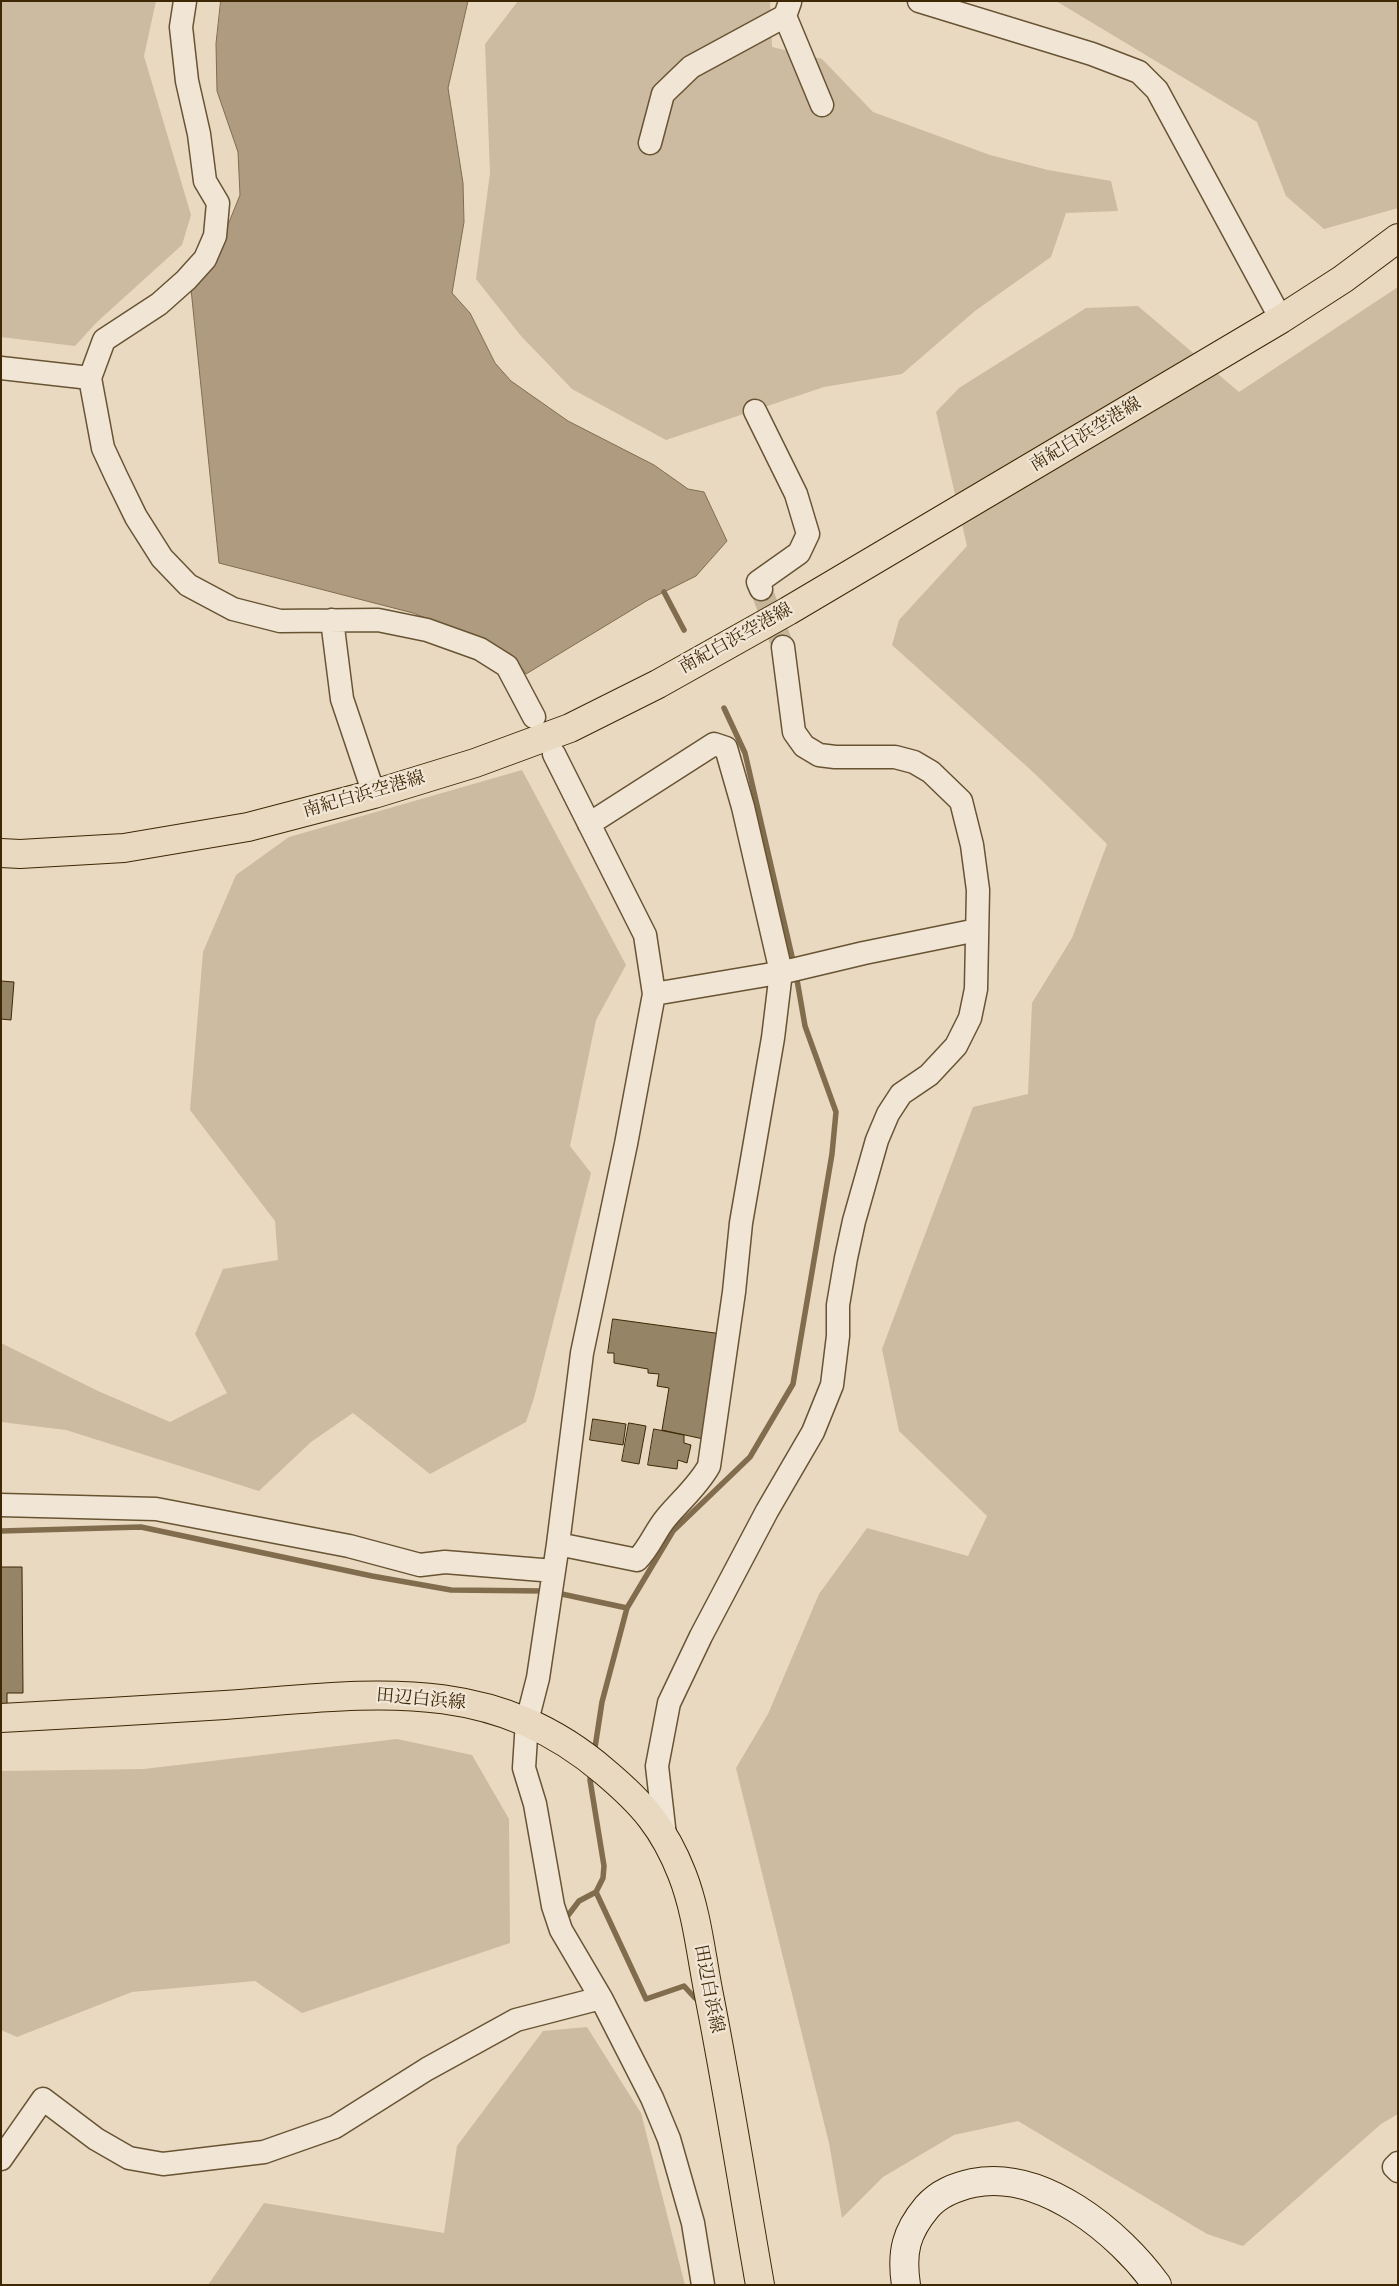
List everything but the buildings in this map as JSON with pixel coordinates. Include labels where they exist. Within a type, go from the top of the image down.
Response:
[{"type":"main road","name":"南紀白浜空港線","points":[[1,853],[20,854],[124,848],[248,827],[374,794],[475,763],[570,728],[658,684],[788,611],[1281,319],[1343,279],[1398,238]]},
{"type":"main road","name":"田辺白浜線","points":[[1,1718],[366,1695],[431,1697],[481,1706],[527,1721],[585,1755],[634,1796],[665,1836],[688,1891],[719,2046],[760,2285]]},
{"type":"street","points":[[186,1],[181,28],[187,81],[199,134],[205,181],[218,203],[215,236],[204,259],[186,280],[159,304],[104,340],[90,378],[104,448],[116,476],[136,517],[162,558],[188,585],[233,609],[280,621],[378,620],[427,630],[480,648],[507,666],[534,717]]},
{"type":"street","points":[[919,1],[1092,54],[1139,72],[1158,90],[1281,319]]},
{"type":"street","points":[[650,143],[664,94],[691,66],[788,8],[822,105]]},
{"type":"street","points":[[1,368],[90,378]]},
{"type":"street","points":[[755,411],[796,494],[808,534],[799,553],[758,582],[761,590]]},
{"type":"street","points":[[332,620],[342,699],[374,794]]},
{"type":"street","points":[[665,1836],[657,1766],[669,1703],[706,1627],[767,1511],[813,1432],[832,1385],[838,1336],[838,1305],[846,1258],[869,1162],[888,1114],[901,1094],[929,1075],[956,1046],[970,1018],[976,988],[978,890],[968,821],[961,801],[931,772],[914,762],[895,757],[835,757],[819,755],[804,746],[794,732],[783,647]]},
{"type":"street","points":[[558,1544],[638,1560],[647,1550],[665,1519],[700,1482],[709,1466],[734,1292],[741,1224],[773,1038],[790,970],[726,748],[714,744],[590,824]]},
{"type":"street","points":[[554,754],[645,935],[654,994],[626,1144],[582,1353],[549,1605],[538,1678],[527,1721],[524,1768],[535,1804],[553,1906],[561,1930],[601,1998],[652,2098],[669,2139],[693,2223],[703,2285]]},
{"type":"street","points":[[654,994],[790,970],[977,930]]},
{"type":"street","points":[[1,1505],[156,1509],[349,1546],[420,1565],[445,1562],[553,1575]]},
{"type":"street","points":[[1,2159],[43,2099],[96,2139],[129,2158],[163,2164],[264,2152],[335,2127],[427,2069],[516,2020],[601,1998]]},
{"type":"street","points":[[1398,2163],[1394,2167],[1398,2171]]},
{"type":"street","points":[[906,2285],[905,2246],[913,2224],[931,2202],[954,2187],[990,2180],[1029,2186],[1070,2205],[1113,2236],[1142,2264],[1157,2285]]},
{"type":"shaded area","points":[[1,1],[156,1],[144,56],[191,215],[182,245],[97,322],[75,346],[1,337]]},
{"type":"shaded area","points":[[221,1],[468,1],[448,88],[463,183],[464,222],[452,293],[470,313],[495,363],[511,381],[568,421],[654,465],[688,489],[704,492],[727,541],[696,576],[648,600],[526,674],[512,655],[487,642],[413,613],[219,563],[191,289],[209,272],[240,195],[238,152],[217,91],[216,44]]},
{"type":"shaded area","points":[[518,1],[770,1],[772,47],[822,59],[873,112],[990,155],[1048,170],[1111,181],[1118,211],[1066,213],[1051,257],[975,311],[902,374],[824,387],[666,440],[572,389],[521,336],[476,279],[490,173],[485,44]]},
{"type":"shaded area","points":[[1056,1],[1398,1],[1398,208],[1324,229],[1286,196],[1257,122]]},
{"type":"shaded area","points":[[1398,287],[1398,2114],[1381,2124],[1243,2246],[1207,2234],[1018,2121],[954,2135],[883,2177],[842,2218],[829,2143],[736,1768],[768,1714],[819,1594],[867,1528],[968,1556],[987,1516],[899,1431],[882,1349],[973,1107],[1028,1094],[1032,1003],[1072,938],[1107,844],[1033,772],[892,645],[899,620],[967,546],[936,412],[959,388],[1086,308],[1138,306],[1239,392]]},
{"type":"shaded area","points":[[522,770],[626,965],[596,1020],[570,1146],[591,1173],[534,1398],[526,1422],[430,1474],[353,1413],[311,1442],[259,1491],[66,1430],[1,1422],[1,1343],[98,1391],[170,1422],[227,1393],[195,1334],[223,1269],[278,1260],[275,1221],[190,1110],[203,952],[236,875],[289,837]]},
{"type":"shaded area","points":[[397,1739],[472,1755],[509,1819],[510,1943],[302,2013],[255,1981],[132,1992],[17,2037],[1,2030],[1,1771],[144,1769]]},
{"type":"shaded area","points":[[587,2027],[641,2113],[685,2285],[208,2285],[264,2203],[444,2233],[457,2146],[543,2031]]},
{"type":"waterway","points":[[664,592],[684,630]]},
{"type":"waterway","points":[[724,708],[745,753],[794,965]]},
{"type":"waterway","points":[[557,1593],[627,1608],[673,1531],[750,1457],[793,1384],[832,1154],[836,1112],[805,1026],[796,974]]},
{"type":"waterway","points":[[1,1531],[141,1527],[372,1576],[451,1590],[545,1591]]},
{"type":"waterway","points":[[594,1754],[602,1702],[627,1608]]},
{"type":"waterway","points":[[566,1918],[579,1901],[596,1892],[603,1878],[604,1866],[590,1780],[591,1770]]},
{"type":"waterway","points":[[596,1892],[646,1999],[684,1986],[695,1998]]},
{"type":"tunnel","points":[[761,589],[783,647]]}]
